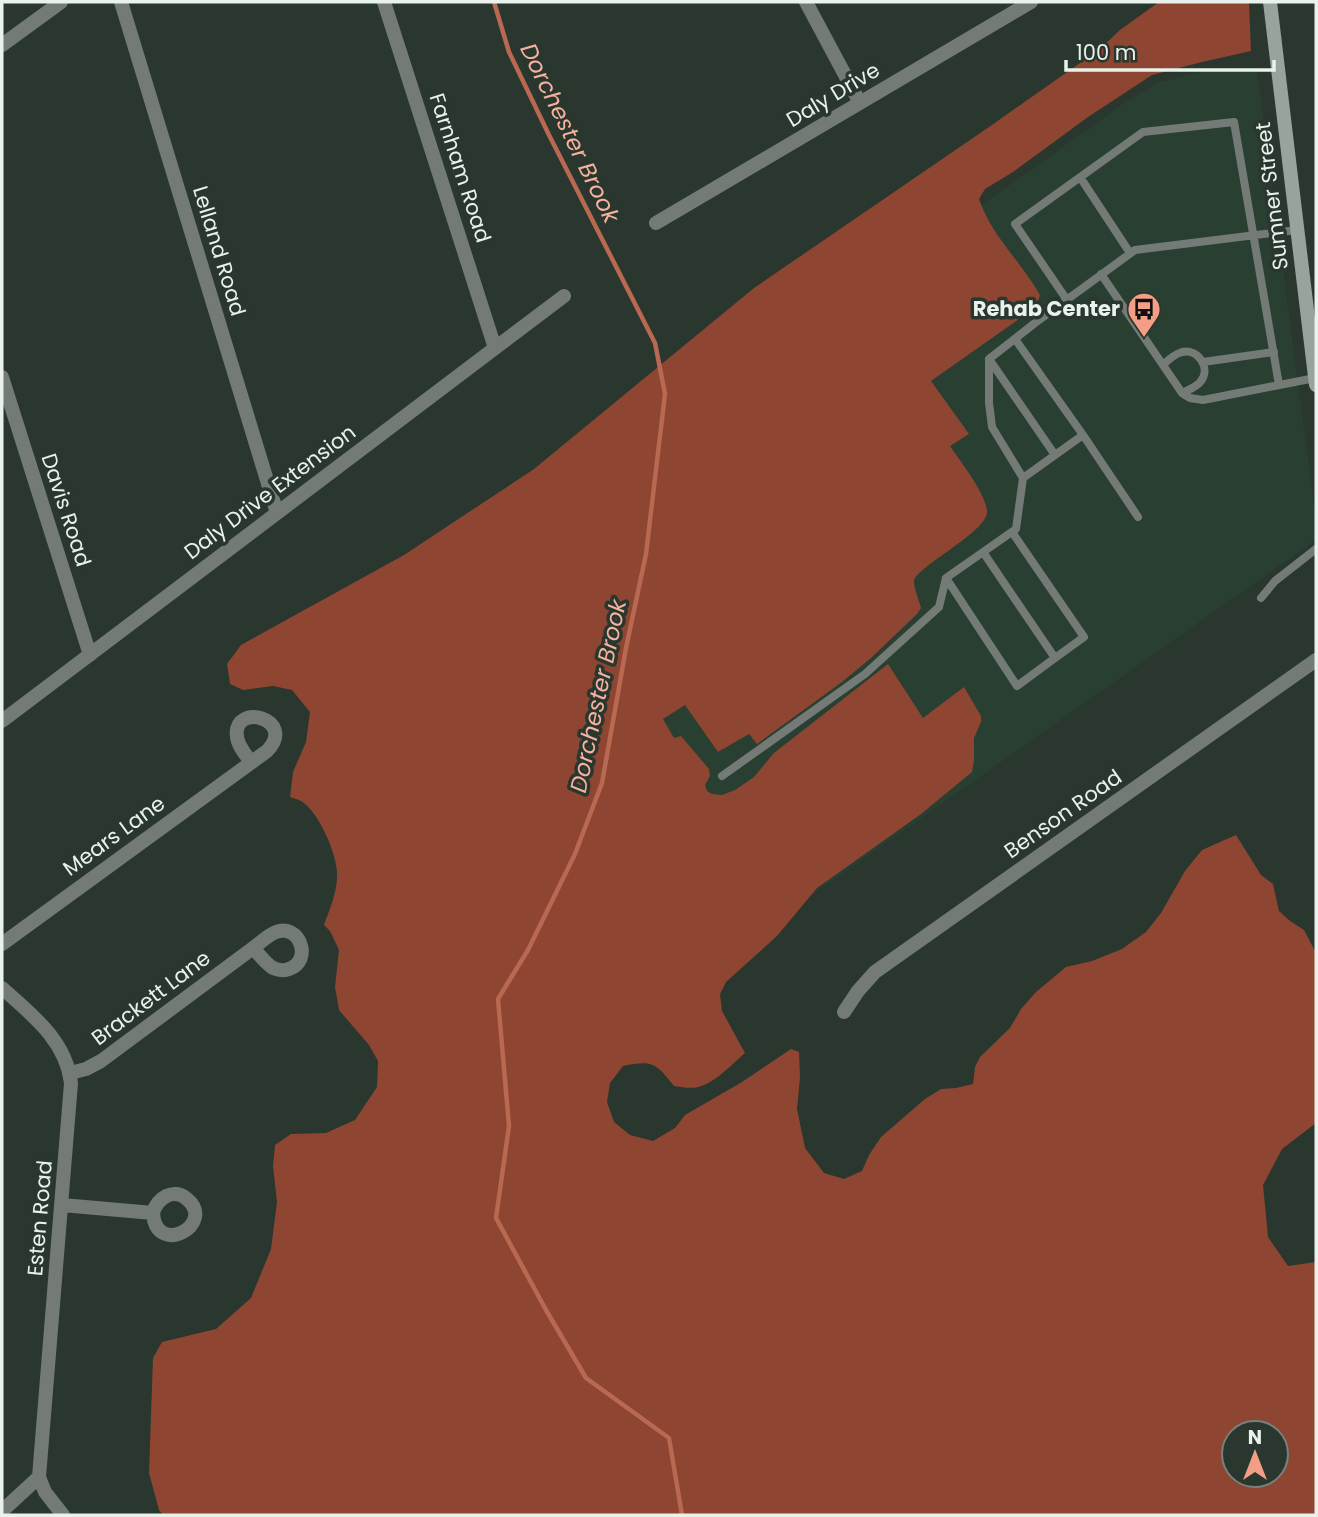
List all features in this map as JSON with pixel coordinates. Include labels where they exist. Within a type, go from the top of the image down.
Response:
[{"type":"main road","name":"Sumner Street","points":[[1270,2],[1316,384]]},
{"type":"street","points":[[2,45],[61,2]]},
{"type":"street","name":"Lelland Road","points":[[121,2],[277,513]]},
{"type":"street","name":"Farnham Road","points":[[384,2],[495,348]]},
{"type":"street","points":[[806,2],[860,103]]},
{"type":"street","name":"Daly Drive","points":[[656,223],[1031,2]]},
{"type":"street","name":"Daly Drive Extension","points":[[2,721],[564,296]]},
{"type":"street","name":"Davis Road","points":[[2,377],[90,655]]},
{"type":"street","name":"Benson Road","points":[[844,1012],[858,991],[876,972],[1316,660]]},
{"type":"street","name":"Mears Lane","points":[[2,944],[251,762]]},
{"type":"street","name":"Brackett Lane","points":[[70,1073],[102,1061],[253,948]]},
{"type":"street","name":"Esten Road","points":[[2,988],[47,1031],[61,1051],[70,1073],[71,1095],[39,1477]]},
{"type":"street","points":[[62,1205],[153,1213]]},
{"type":"street","points":[[2,1511],[39,1477],[45,1492],[63,1515]]},
{"type":"lane","points":[[1067,300],[1015,224],[1143,132],[1234,122],[1279,386]]},
{"type":"lane","points":[[1080,177],[1130,253]]},
{"type":"lane","points":[[989,359],[1135,250],[1297,229]]},
{"type":"lane","points":[[1101,274],[1182,393],[1190,398],[1203,400],[1315,378]]},
{"type":"lane","points":[[1014,339],[1138,517]]},
{"type":"lane","points":[[1163,365],[1175,355],[1187,352],[1194,353],[1203,362],[1205,368],[1202,380],[1182,393]]},
{"type":"lane","points":[[1203,362],[1274,352]]},
{"type":"lane","points":[[989,359],[1055,455]]},
{"type":"lane","points":[[722,776],[865,674],[939,607],[946,578],[1016,529],[1023,478],[992,427],[989,359]]},
{"type":"lane","points":[[1023,478],[1083,435]]},
{"type":"lane","points":[[946,578],[1017,686],[1084,638],[1012,532]]},
{"type":"lane","points":[[1261,598],[1275,581],[1316,550]]},
{"type":"lane","points":[[983,552],[1055,658]]},
{"type":"shaded area","points":[[1159,2],[1249,2],[1251,51],[1152,75],[985,189],[979,199],[991,225],[1040,295],[1037,304],[1026,314],[931,381],[969,434],[950,446],[983,497],[987,512],[984,520],[918,575],[914,584],[921,608],[917,614],[842,682],[757,744],[749,734],[718,752],[685,705],[663,719],[674,738],[681,736],[709,769],[710,776],[705,785],[707,791],[722,795],[754,777],[774,753],[888,664],[923,718],[964,687],[981,716],[974,738],[972,772],[921,814],[817,888],[777,936],[726,982],[720,994],[722,1011],[745,1053],[717,1078],[704,1085],[689,1088],[674,1086],[663,1072],[653,1065],[641,1063],[623,1066],[610,1083],[607,1102],[614,1122],[630,1135],[653,1141],[675,1128],[685,1115],[742,1082],[791,1049],[799,1052],[797,1109],[805,1148],[824,1173],[844,1179],[862,1171],[881,1137],[925,1099],[941,1089],[973,1084],[975,1067],[980,1057],[1010,1028],[1021,1009],[1036,992],[1066,967],[1092,961],[1122,949],[1146,932],[1161,913],[1185,871],[1202,850],[1236,835],[1261,875],[1273,884],[1279,911],[1304,930],[1316,953],[1316,1123],[1282,1149],[1263,1185],[1268,1237],[1288,1266],[1316,1262],[1316,1515],[163,1515],[159,1510],[149,1473],[153,1358],[162,1342],[216,1329],[251,1298],[271,1249],[277,1202],[273,1166],[275,1145],[291,1134],[326,1133],[355,1120],[377,1087],[378,1061],[369,1045],[339,1010],[335,987],[339,950],[324,925],[336,886],[334,855],[311,810],[290,797],[293,772],[306,742],[310,712],[292,690],[273,686],[243,690],[230,684],[227,664],[241,645],[404,555],[534,469],[754,288],[1100,49],[1120,30]]},
{"type":"shaded area","points":[[1218,69],[1257,71],[1316,520],[1316,540],[683,986],[621,463],[1127,101],[1157,83]]},
{"type":"waterway","name":"Dorchester Brook","points":[[494,2],[509,52],[655,343],[665,394],[646,554],[602,783],[575,854],[528,950],[498,999],[509,1126],[496,1218],[586,1378],[669,1438],[682,1515]]},
{"type":"place","name":"Rehab Center","points":[[1144,339]]}]
